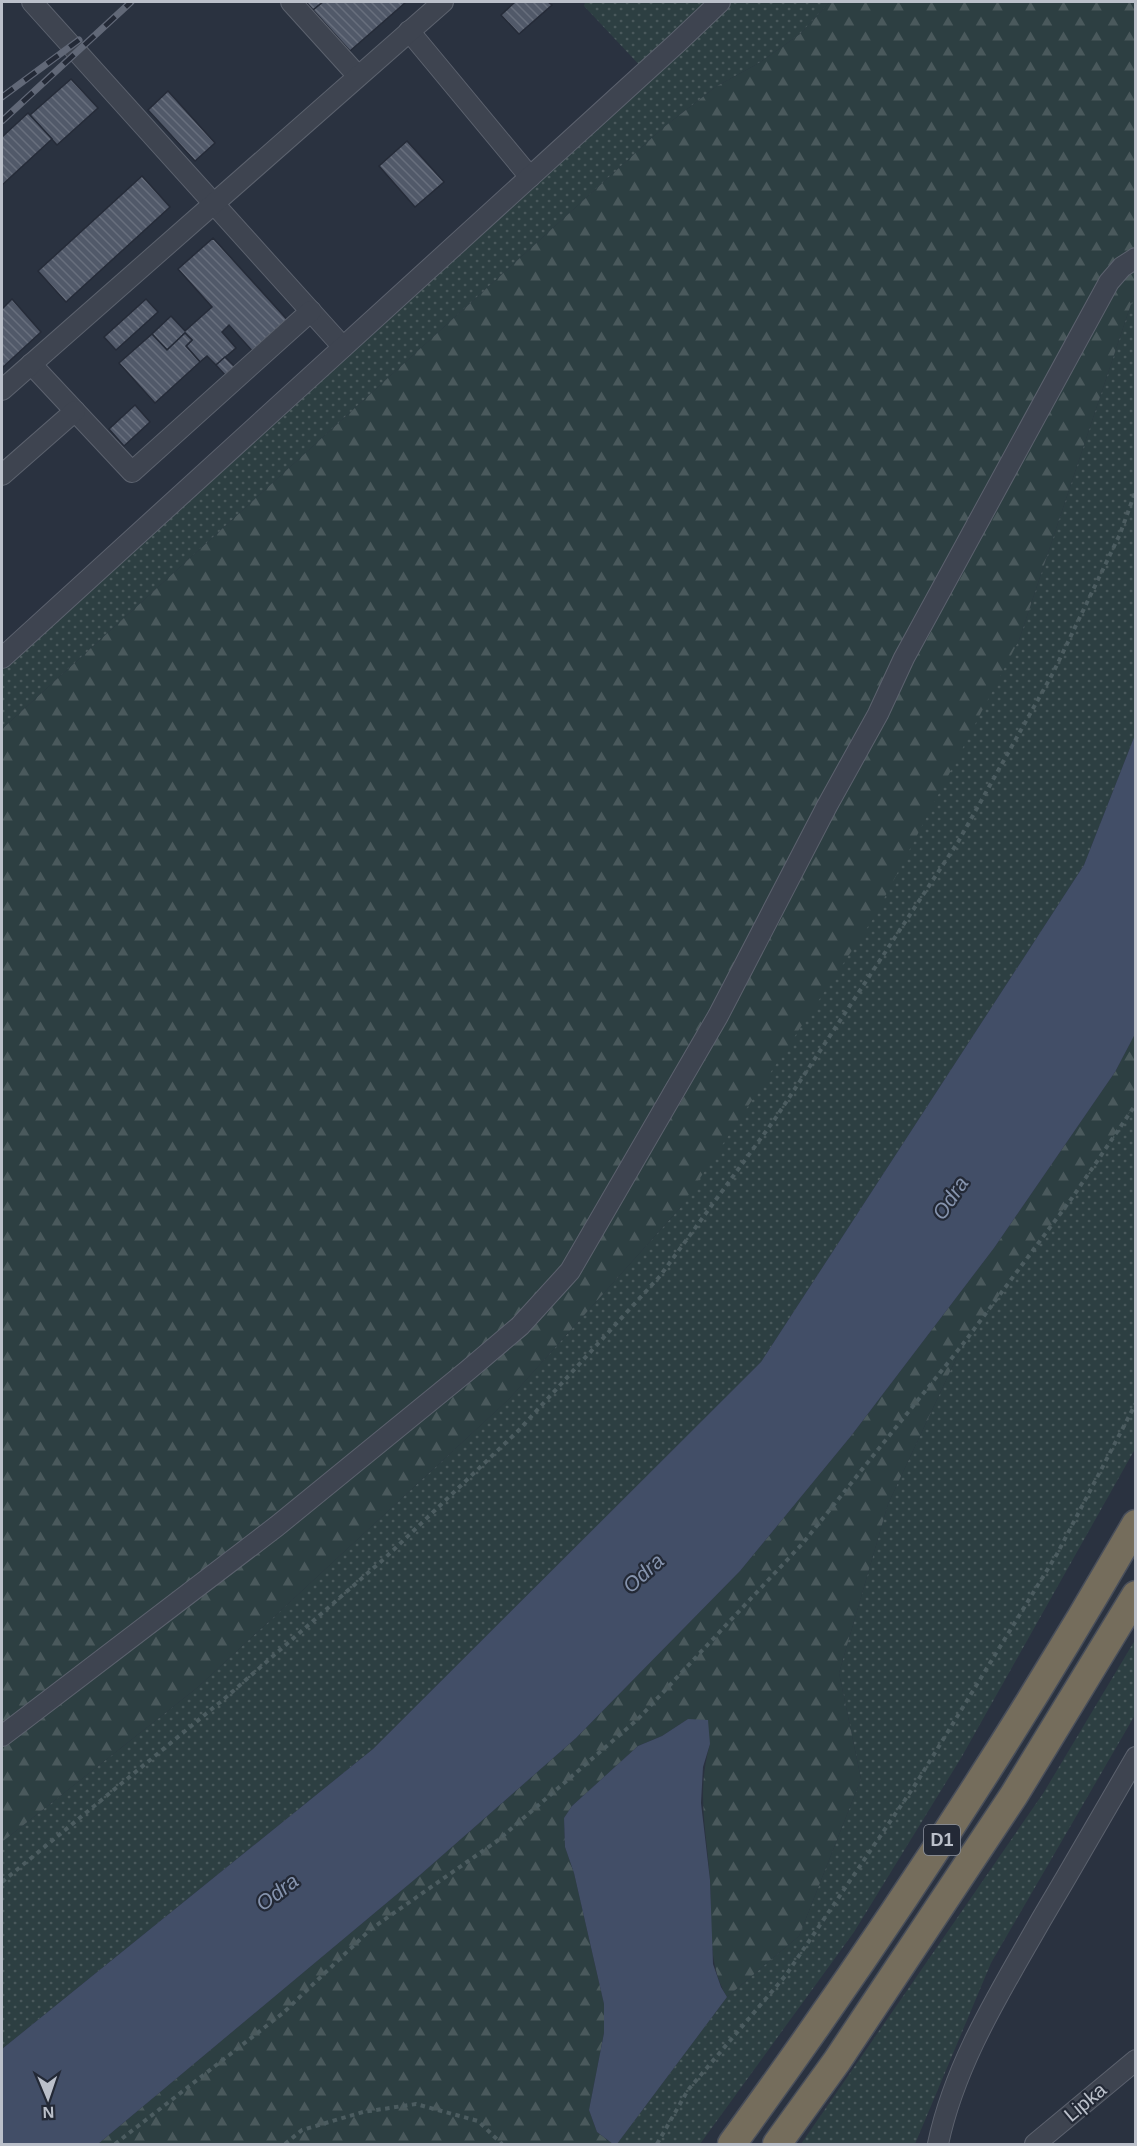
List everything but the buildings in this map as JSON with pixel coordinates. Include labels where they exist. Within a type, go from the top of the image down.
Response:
[{"type":"highway","name":"D1","points":[[732,2145],[813,2033],[986,1773],[1136,1524]]},
{"type":"highway","name":"D1","points":[[777,2145],[837,2061],[1008,1805],[1136,1595]]},
{"type":"street","points":[[32,2],[343,347]]},
{"type":"street","points":[[291,2],[357,76]]},
{"type":"street","points":[[2,390],[443,2]]},
{"type":"street","points":[[2,658],[720,2]]},
{"type":"street","points":[[409,31],[530,177]]},
{"type":"street","points":[[2,1736],[277,1526],[449,1386],[520,1326],[570,1271],[718,1016],[827,806],[878,714],[904,658],[1109,282],[1122,267],[1136,258]]},
{"type":"street","points":[[31,364],[132,472],[311,311]]},
{"type":"street","points":[[2,476],[75,411]]},
{"type":"street","points":[[938,2145],[942,2125],[963,2062],[994,2001],[1136,1757]]},
{"type":"street","name":"Lipka","points":[[1035,2145],[1136,2060]]},
{"type":"path","points":[[2,1882],[224,1699],[385,1558],[518,1431],[660,1276],[775,1119],[958,842],[1053,674],[1119,534],[1136,490]]},
{"type":"path","points":[[115,2145],[283,2013],[371,1929],[497,1841],[638,1719],[803,1543],[963,1344],[1072,1198],[1136,1104]]},
{"type":"path","points":[[657,2145],[688,2090],[786,1975],[917,1782],[1057,1554],[1136,1403]]},
{"type":"path","points":[[285,2145],[302,2130],[363,2112],[416,2104],[478,2121],[502,2145]]},
{"type":"green space","points":[[585,2],[830,2],[800,34],[759,63],[717,86],[664,127],[2,729],[2,658],[645,71],[584,6]]},
{"type":"green space","points":[[830,2],[1135,2],[1135,292],[1019,640],[875,916],[680,1208],[509,1399],[198,1687],[2,1842],[2,729],[664,127],[717,86],[759,63],[800,34]]},
{"type":"green space","points":[[1135,292],[1135,735],[1084,865],[761,1362],[373,1749],[2,2049],[2,1842],[198,1687],[509,1399],[680,1208],[1019,640]]},
{"type":"green space","points":[[1135,1034],[1135,1104],[1072,1198],[963,1344],[888,1504],[839,1673],[861,1779],[799,1936],[727,1997],[720,1984],[713,1955],[703,1796],[710,1744],[688,1719],[662,1736],[638,1746],[572,1806],[564,1818],[565,1847],[574,1873],[604,2004],[604,2033],[589,2110],[597,2132],[613,2144],[98,2144],[420,1875],[576,1738],[740,1571],[851,1436],[994,1248],[1115,1072]]},
{"type":"green space","points":[[1135,1103],[1135,1449],[961,1758],[854,1932],[700,2144],[617,2144],[727,1997],[799,1936],[861,1779],[839,1673],[888,1504],[963,1344]]},
{"type":"green space","points":[[1135,1640],[1135,1715],[991,1963],[915,2144],[801,2144],[1044,1792]]},
{"type":"water","name":"Odra","points":[[1135,735],[1135,1034],[1115,1072],[994,1248],[851,1436],[740,1571],[576,1738],[420,1875],[98,2144],[2,2144],[2,2049],[373,1749],[761,1362],[1084,865]]},
{"type":"water","points":[[688,1719],[708,1720],[710,1744],[703,1767],[701,1803],[710,1880],[713,1964],[727,1997],[617,2144],[613,2144],[597,2132],[589,2110],[604,2033],[604,2004],[574,1873],[565,1847],[564,1818],[572,1806],[638,1746],[662,1736]]},
{"type":"railway","points":[[2,121],[131,2]]},
{"type":"railway","points":[[2,97],[79,40]]}]
